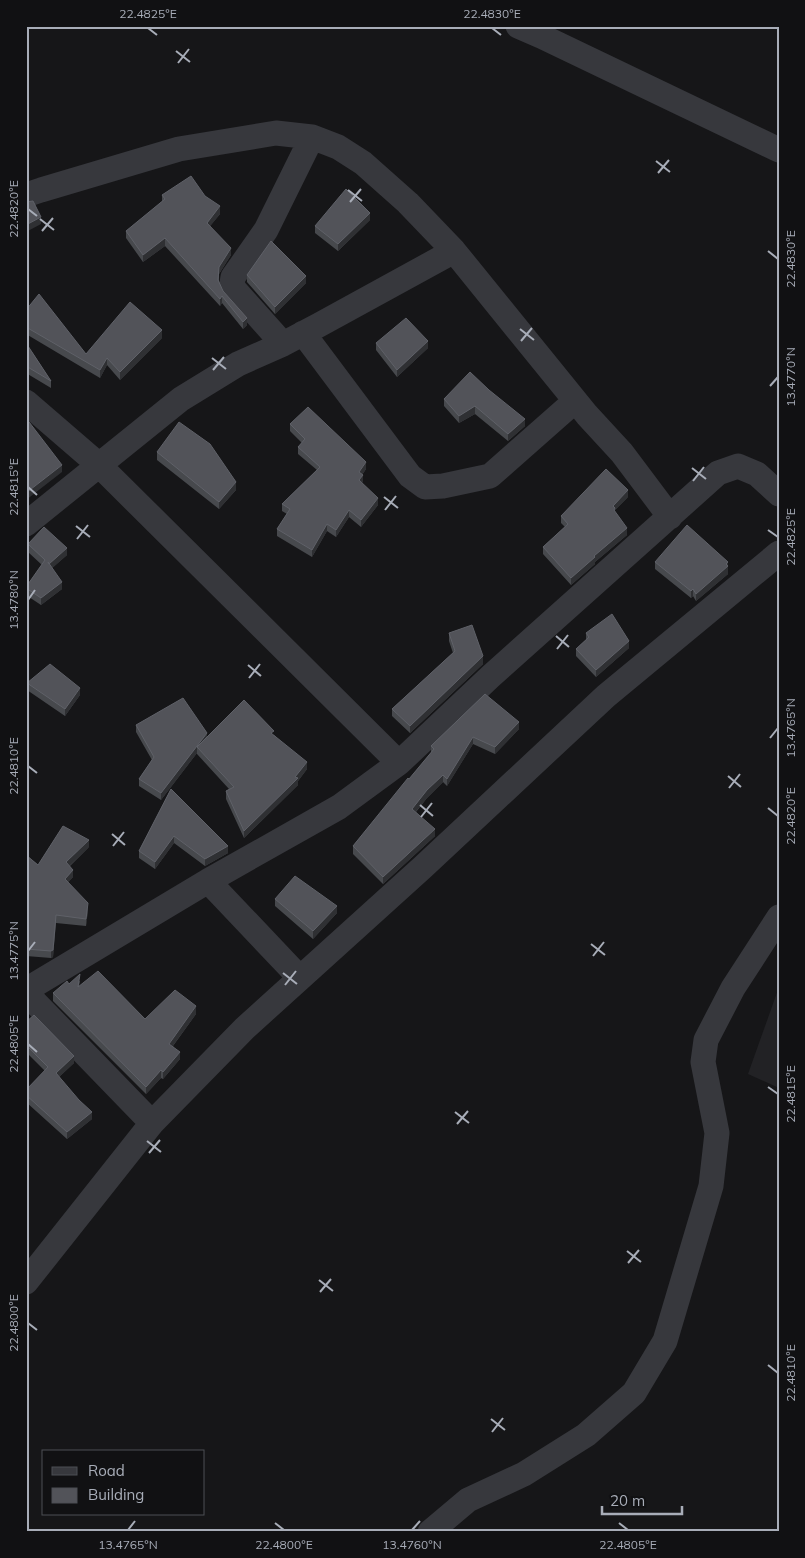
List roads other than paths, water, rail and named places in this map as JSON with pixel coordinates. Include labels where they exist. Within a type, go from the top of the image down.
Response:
[{"type":"street","points":[[518,26],[779,150]]},
{"type":"street","points":[[26,195],[179,149],[276,133],[312,137],[338,147],[363,163],[408,203],[454,251],[576,401],[622,453],[670,517]]},
{"type":"street","points":[[312,137],[266,230],[233,277],[232,283],[234,289],[293,338],[410,476],[425,487],[443,486],[490,476],[576,401]]},
{"type":"street","points":[[26,524],[181,399],[238,364],[293,338],[454,251]]},
{"type":"street","points":[[26,402],[99,465],[399,763]]},
{"type":"street","points":[[26,990],[208,881],[339,808],[399,763],[491,676],[718,473],[738,466],[757,474],[779,494]]},
{"type":"street","points":[[26,1282],[152,1123],[245,1028],[430,861],[606,696],[779,553]]},
{"type":"street","points":[[208,881],[300,978]]},
{"type":"street","points":[[430,1532],[468,1500],[524,1474],[586,1435],[634,1393],[665,1341],[711,1186],[717,1133],[703,1062],[706,1040],[733,988],[779,918]]},
{"type":"street","points":[[26,993],[152,1123]]}]
